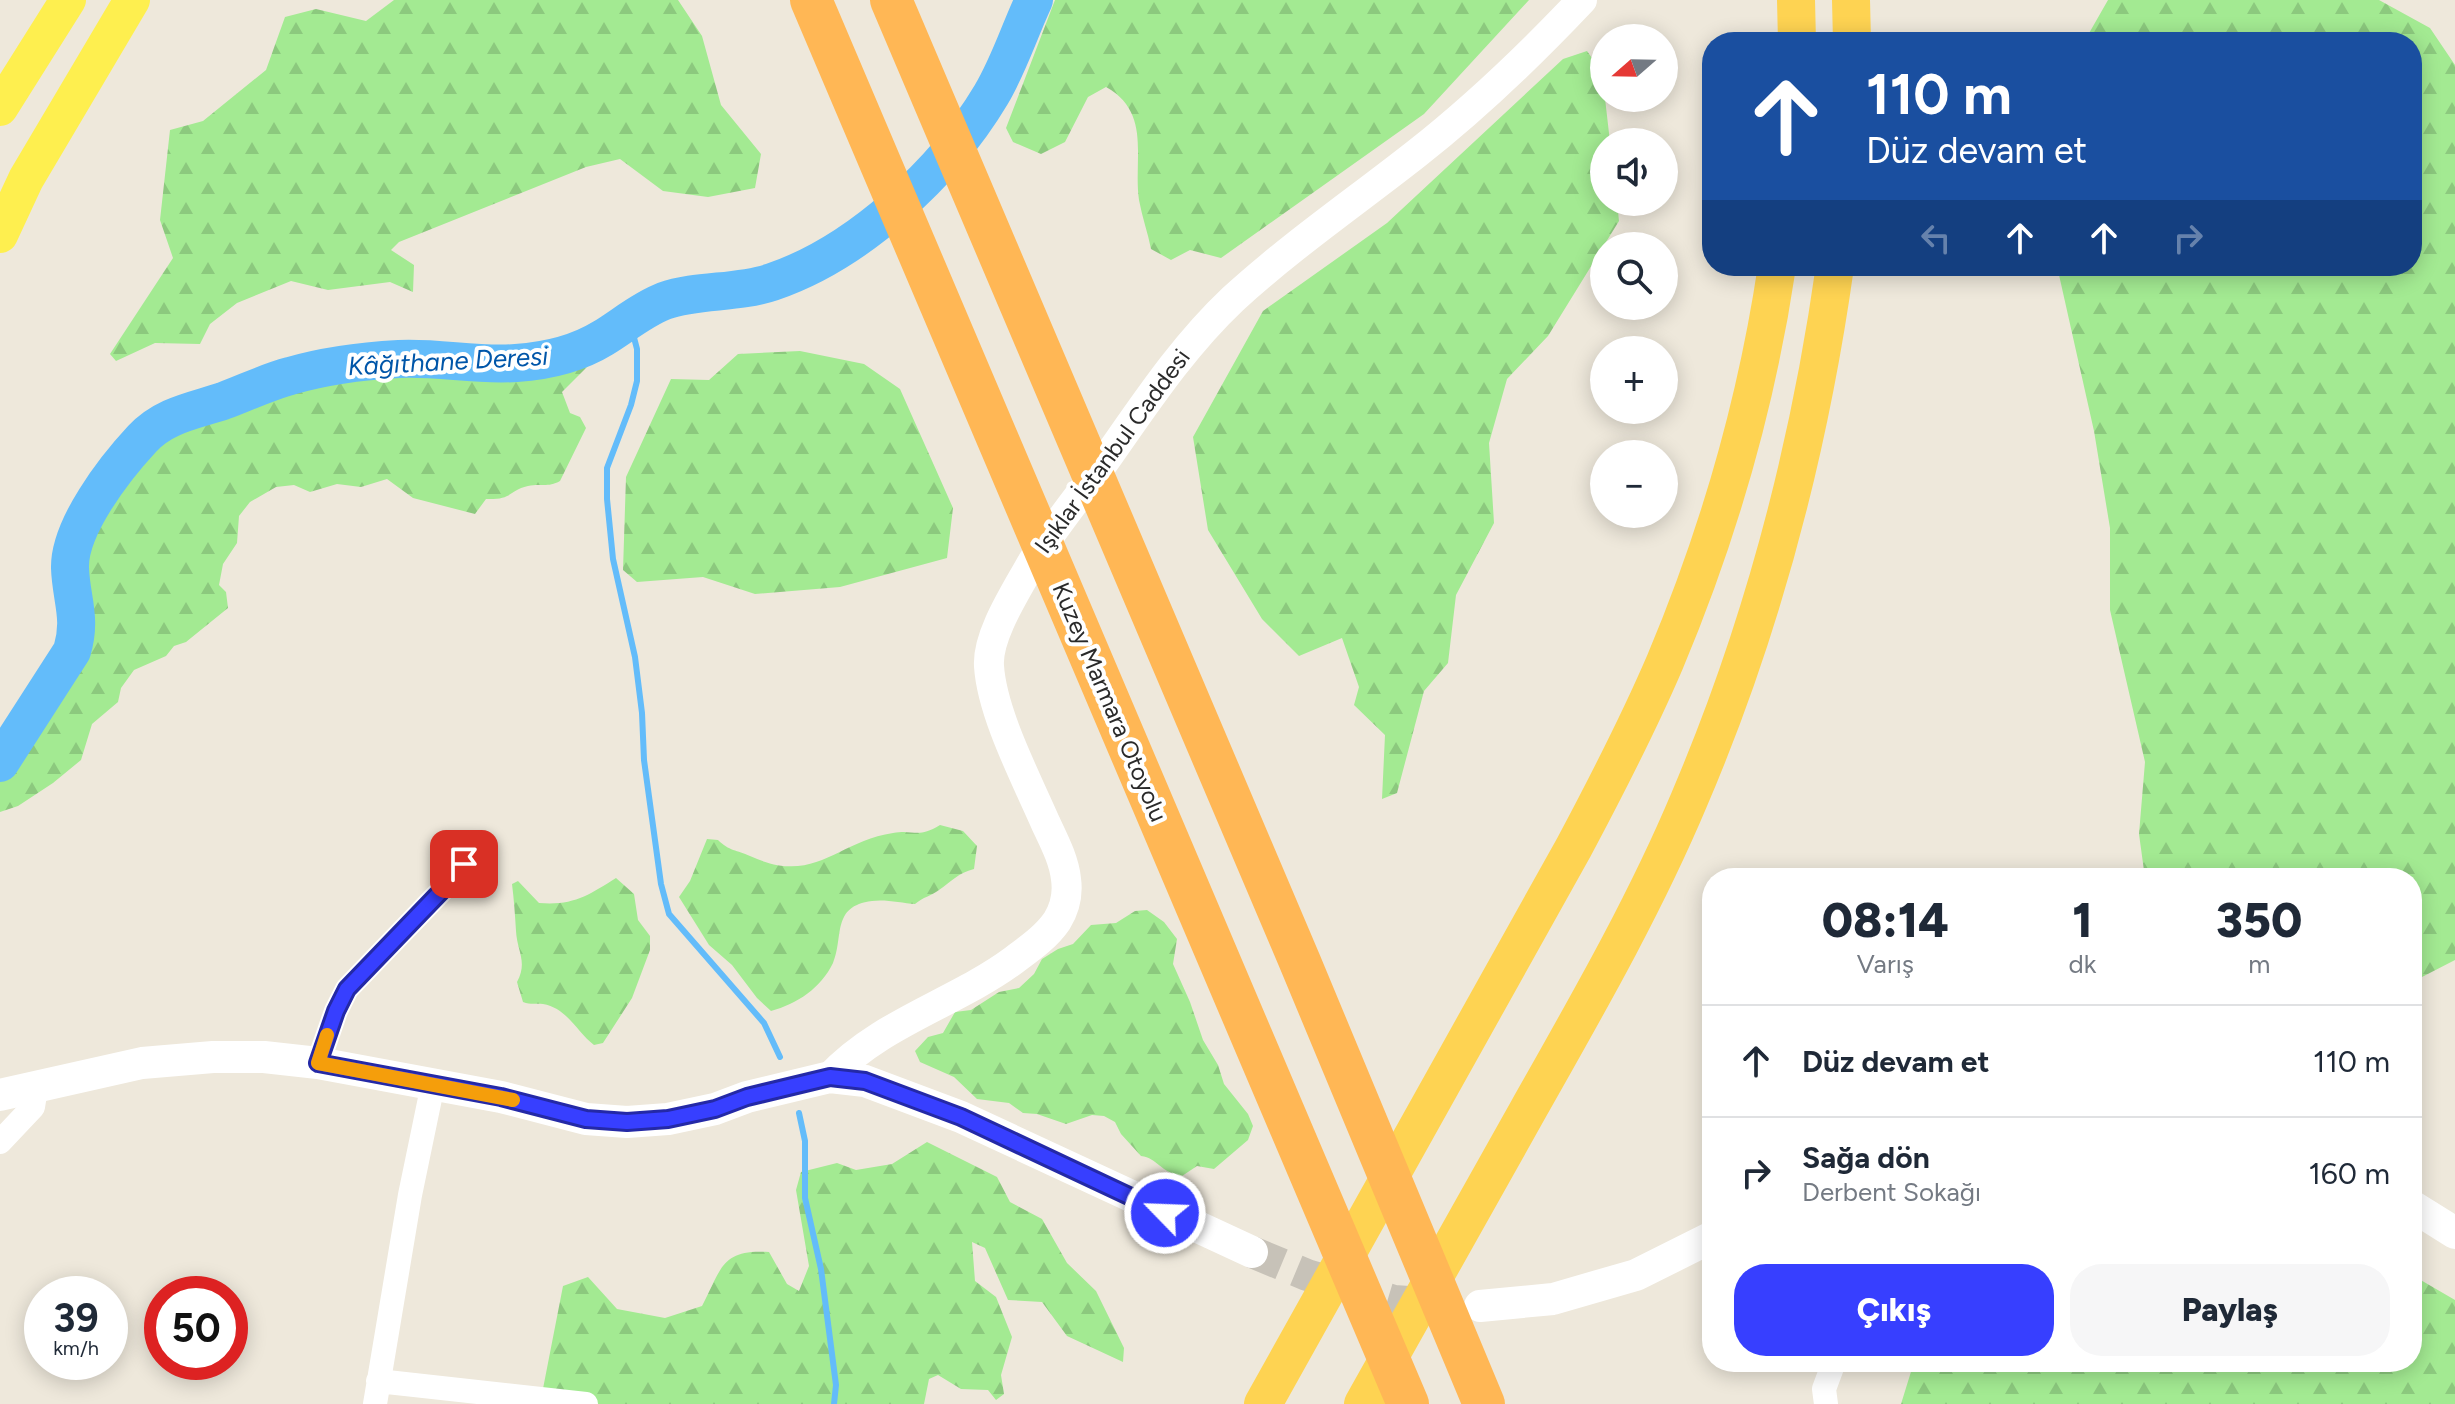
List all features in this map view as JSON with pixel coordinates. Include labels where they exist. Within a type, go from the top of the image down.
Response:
[{"type":"highway","name":"Kuzey Marmara Otoyolu","points":[[811,0],[1408,1404]]},
{"type":"highway","points":[[891,0],[1300,962],[1484,1404]]},
{"type":"highway","points":[[1796,0],[1797,32]]},
{"type":"highway","points":[[1851,0],[1852,32]]},
{"type":"highway","points":[[1263,1404],[1574,847],[1664,664],[1691,597],[1736,457],[1768,326],[1776,276]]},
{"type":"highway","points":[[1363,1404],[1579,1020],[1689,800],[1748,647],[1771,577],[1808,429],[1834,276]]},
{"type":"main road","points":[[0,108],[68,0]]},
{"type":"main road","points":[[0,235],[26,179],[132,0]]},
{"type":"main road","points":[[0,1095],[142,1063],[264,1057],[318,1063],[501,1097],[586,1119],[627,1122],[668,1119],[715,1109],[747,1097],[830,1077],[865,1081],[961,1117],[1252,1252]]},
{"type":"main road","points":[[2422,1212],[2455,1233]]},
{"type":"main road","points":[[1480,1306],[1553,1299],[1636,1275],[1702,1242]]},
{"type":"street","name":"Işıklar İstanbul Caddesi","points":[[830,1077],[845,1061],[883,1034],[1005,967],[1037,943],[1064,908],[1067,893],[1063,863],[1009,737],[995,698],[989,665],[992,641],[1032,561],[1168,371],[1225,308],[1307,237],[1493,90],[1582,0]]},
{"type":"street","points":[[318,1063],[347,989],[449,883],[473,846]]},
{"type":"street","points":[[433,1084],[410,1195],[377,1392],[586,1404]]},
{"type":"street","points":[[0,1142],[33,1107],[36,1088]]},
{"type":"street","points":[[1826,1404],[1824,1389],[1830,1372]]},
{"type":"green space","points":[[394,0],[678,0],[702,36],[721,105],[761,154],[755,188],[708,197],[663,191],[620,159],[586,167],[399,242],[391,250],[414,265],[413,292],[390,282],[328,290],[291,281],[237,303],[210,324],[200,344],[155,343],[116,361],[110,354],[173,258],[160,220],[170,130],[203,121],[266,70],[285,17],[316,9],[366,21]]},
{"type":"green space","points":[[1055,0],[1529,0],[1424,114],[1221,258],[1190,250],[1171,260],[1151,249],[1139,200],[1135,123],[1130,110],[1120,98],[1106,87],[1088,97],[1065,142],[1041,154],[1013,142],[1006,128]]},
{"type":"green space","points":[[2108,0],[2379,0],[2430,28],[2455,65],[2455,960],[2422,977],[2422,868],[2144,868],[2139,834],[2145,762],[2110,610],[2110,528],[2094,431],[2059,276],[2422,276],[2422,32],[2090,32]]},
{"type":"green space","points":[[1587,51],[1590,55],[1590,112],[1607,112],[1608,128],[1590,128],[1590,216],[1618,216],[1619,221],[1612,232],[1590,232],[1590,268],[1548,336],[1507,379],[1489,443],[1494,523],[1456,595],[1448,663],[1424,691],[1397,793],[1382,799],[1385,735],[1354,705],[1359,687],[1342,638],[1299,656],[1262,619],[1208,530],[1193,437],[1263,311],[1387,223],[1563,59]]},
{"type":"green space","points":[[583,341],[598,348],[596,358],[562,392],[570,413],[580,417],[586,428],[560,481],[528,486],[501,498],[486,499],[475,514],[413,498],[387,479],[361,487],[337,484],[310,492],[294,485],[276,487],[250,502],[239,516],[237,543],[223,564],[219,585],[226,592],[228,608],[186,642],[174,646],[166,656],[134,670],[121,688],[118,702],[92,724],[81,760],[18,806],[0,812],[0,753],[24,707],[46,682],[67,641],[75,609],[67,554],[75,526],[124,450],[171,399],[223,383],[251,381],[385,352],[440,352],[485,358],[547,351]]},
{"type":"green space","points":[[800,351],[864,364],[900,389],[953,508],[947,558],[840,587],[755,594],[703,577],[637,582],[623,570],[626,477],[671,379],[709,380],[738,354]]},
{"type":"green space","points":[[940,825],[963,831],[977,846],[974,869],[959,875],[915,904],[877,901],[850,909],[841,924],[833,963],[822,980],[799,999],[771,1011],[732,965],[709,945],[679,897],[690,881],[707,839],[718,840],[730,848],[772,864],[792,866],[824,859],[873,838],[900,832],[921,833]]},
{"type":"green space","points":[[616,878],[634,894],[638,920],[650,936],[650,950],[632,998],[603,1043],[594,1045],[559,1010],[523,1002],[517,982],[522,962],[512,884],[518,881],[539,903],[562,903],[580,898]]},
{"type":"green space","points":[[1147,910],[1164,922],[1177,939],[1173,964],[1203,1040],[1218,1065],[1224,1084],[1248,1114],[1253,1126],[1248,1140],[1214,1169],[1197,1166],[1182,1176],[1174,1174],[1141,1156],[1121,1134],[1115,1122],[1104,1116],[1092,1115],[1066,1124],[1037,1114],[1023,1113],[1009,1103],[977,1099],[954,1077],[920,1062],[915,1051],[928,1037],[943,1033],[955,1012],[971,1010],[999,992],[1019,988],[1034,974],[1042,959],[1073,944],[1091,925],[1116,923],[1135,911]]},
{"type":"green space","points":[[927,1142],[997,1177],[1010,1202],[1042,1219],[1067,1263],[1096,1291],[1124,1348],[1123,1362],[1067,1336],[1042,1302],[1008,1300],[985,1248],[972,1242],[975,1281],[996,1297],[1012,1337],[1001,1375],[1004,1394],[996,1400],[988,1390],[961,1389],[938,1375],[929,1379],[924,1404],[540,1404],[563,1286],[588,1277],[617,1309],[665,1318],[702,1306],[719,1271],[732,1258],[753,1252],[769,1252],[787,1284],[799,1291],[809,1266],[796,1190],[801,1172],[837,1163],[856,1170],[892,1164]]},
{"type":"green space","points":[[2422,1281],[2455,1300],[2455,1404],[1901,1404],[1911,1372],[2422,1372]]},
{"type":"waterway","name":"Kâğıthane Deresi","points":[[0,763],[72,651],[76,618],[70,568],[72,552],[85,517],[131,451],[160,424],[273,381],[330,367],[399,359],[516,363],[561,356],[593,344],[664,301],[759,286],[804,269],[867,230],[924,180],[949,153],[991,95],[1034,0]]},
{"type":"waterway","points":[[632,330],[637,349],[637,381],[607,468],[607,499],[613,559],[635,657],[644,760],[661,884],[669,914],[764,1023],[780,1057]]},
{"type":"waterway","points":[[799,1113],[805,1141],[805,1198],[821,1269],[836,1385],[834,1404]]},
{"type":"tunnel","points":[[1252,1252],[1307,1275],[1394,1301],[1440,1304]]},
{"type":"slow traffic","points":[[327,1035],[318,1063],[513,1100]]},
{"type":"route","points":[[464,864],[347,989],[318,1063],[501,1097],[586,1119],[627,1122],[668,1119],[715,1109],[747,1097],[830,1077],[865,1081],[961,1117],[1165,1213]]}]
